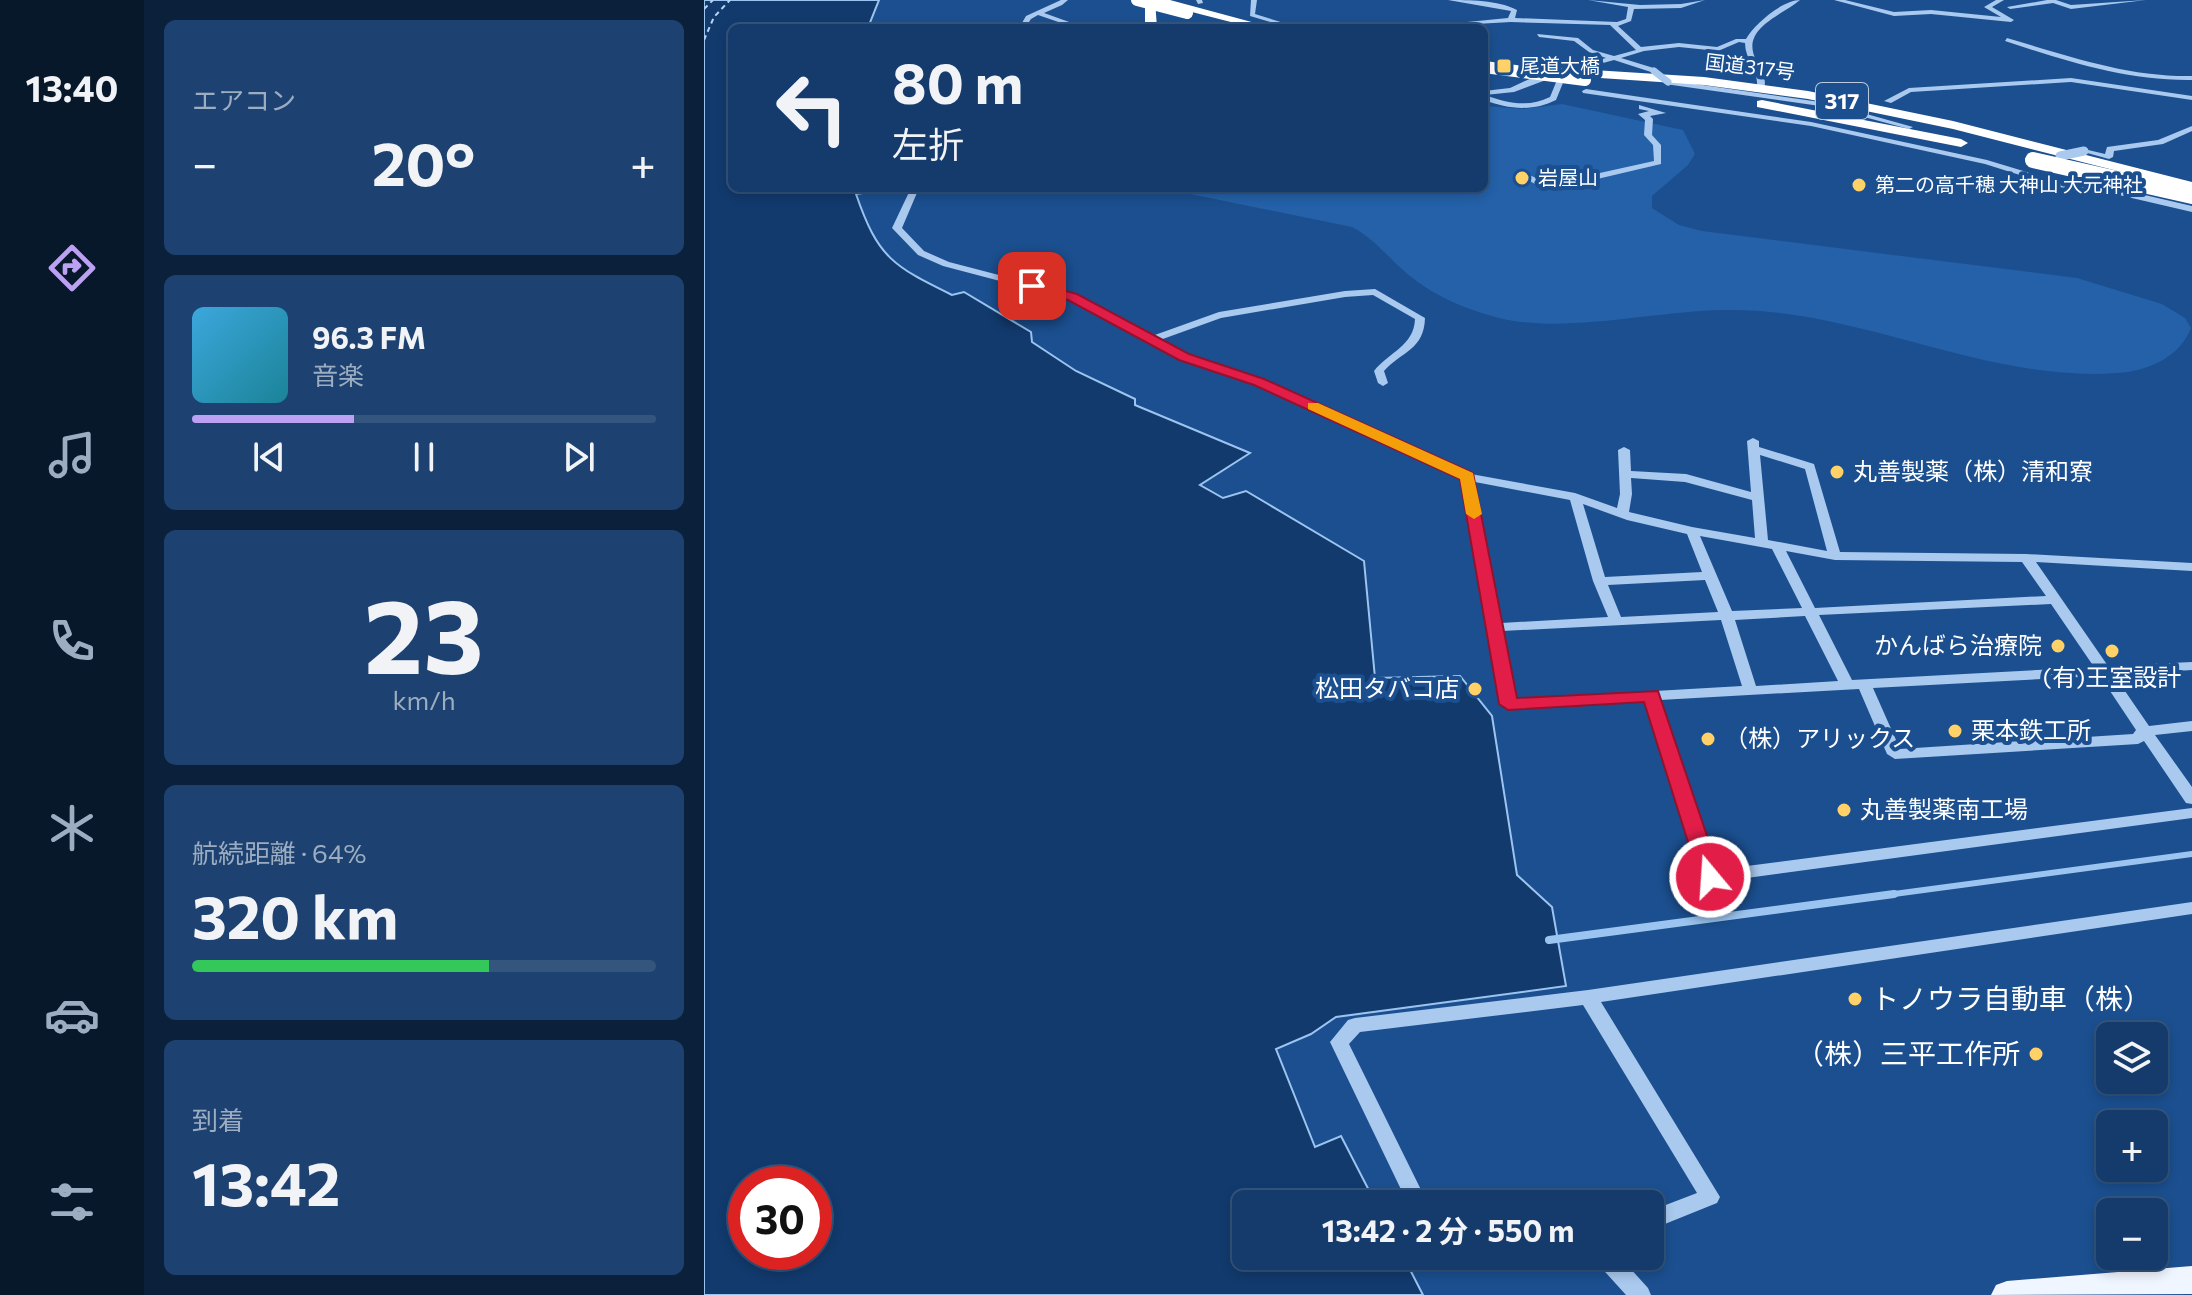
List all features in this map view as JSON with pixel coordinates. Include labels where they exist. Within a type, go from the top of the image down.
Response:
[{"type":"highway","points":[[1137,0],[1195,6],[1245,24]]},
{"type":"highway","points":[[1150,0],[1151,24]]},
{"type":"highway","points":[[1157,0],[1195,6],[1255,24]]},
{"type":"highway","name":"国道317号","points":[[1488,68],[1564,71],[1761,88],[1931,119],[2192,186]]},
{"type":"highway","points":[[1488,69],[1585,86],[1836,117],[2192,196]]},
{"type":"main road","points":[[2007,1295],[2192,1280]]},
{"type":"street","points":[[1024,24],[1025,20],[1065,0]]},
{"type":"street","points":[[1254,0],[1252,15],[1283,24]]},
{"type":"street","points":[[1451,0],[1514,10],[1511,20]]},
{"type":"street","points":[[1591,0],[1639,7]]},
{"type":"street","points":[[1462,24],[1511,20],[1615,23],[1629,20],[1631,7],[1681,6],[1702,0]]},
{"type":"street","points":[[1761,88],[1762,78],[1748,52],[1748,41],[1751,34],[1797,0]]},
{"type":"street","points":[[1837,0],[1894,14],[1931,12],[2011,20],[1987,7],[2001,0]]},
{"type":"street","points":[[2012,4],[2053,1],[2071,7],[2143,0]]},
{"type":"street","points":[[1462,24],[1480,4]]},
{"type":"street","points":[[1038,13],[1071,24]]},
{"type":"street","points":[[1615,23],[1641,49]]},
{"type":"street","points":[[1539,35],[1576,39],[1591,51],[1654,71],[1668,82],[1827,105],[1909,127]]},
{"type":"street","points":[[1488,94],[1511,90],[1641,49],[1679,45],[1718,49],[1738,40],[1748,41]]},
{"type":"street","points":[[2007,40],[2096,66],[2164,78],[2192,78]]},
{"type":"street","points":[[1488,96],[1515,106],[1539,105],[1553,98],[1564,71]]},
{"type":"street","points":[[1888,101],[1909,90],[2071,80],[2192,98]]},
{"type":"street","points":[[1585,86],[1613,97],[1811,124],[1987,162],[2036,177],[2192,209]]},
{"type":"street","points":[[1527,177],[1543,185],[1559,185],[1658,162],[1657,145],[1648,135],[1649,119],[1642,114],[1662,113],[1609,102],[1613,97]]},
{"type":"street","points":[[2036,177],[2060,156],[2084,151],[2109,157],[2110,149],[2160,142],[2192,128]]},
{"type":"street","points":[[913,192],[897,228],[921,253],[946,264],[1072,297],[1184,357],[1259,382],[1468,477],[1575,497],[1623,511],[1631,517],[1692,531],[1835,556],[2026,558],[2192,567]]},
{"type":"street","points":[[1150,340],[1219,315],[1375,292],[1420,318],[1421,327],[1417,341],[1379,371],[1383,383]]},
{"type":"street","points":[[1762,543],[1754,445],[1810,467],[1835,556]]},
{"type":"street","points":[[1623,511],[1624,450]]},
{"type":"street","points":[[1625,474],[1686,478],[1759,498]]},
{"type":"street","points":[[1468,477],[1508,704],[2192,666]]},
{"type":"street","points":[[1575,497],[1600,581],[1616,621]]},
{"type":"street","points":[[1692,531],[1726,614],[1750,690]]},
{"type":"street","points":[[1777,546],[1847,685]]},
{"type":"street","points":[[2026,558],[2192,799]]},
{"type":"street","points":[[1600,581],[1708,576]]},
{"type":"street","points":[[1495,627],[1810,609],[2055,600]]},
{"type":"street","points":[[1864,684],[1895,754],[2138,739],[2143,731]]},
{"type":"street","points":[[1651,696],[1710,877],[2192,813]]},
{"type":"street","points":[[2143,731],[2192,726]]},
{"type":"street","points":[[1411,1190],[1339,1042],[1355,1025],[1588,997],[2192,908]]},
{"type":"street","points":[[1588,997],[1710,1197],[1664,1215]]},
{"type":"street","points":[[1618,1270],[1640,1295]]},
{"type":"shaded area","points":[[704,0],[879,0],[869,24],[728,24],[728,192],[870,192],[856,194],[864,216],[880,246],[901,267],[952,295],[964,292],[1031,332],[1032,342],[1076,371],[1135,399],[1135,405],[1250,453],[1200,485],[1223,498],[1246,491],[1364,561],[1375,678],[1460,676],[1492,716],[1517,875],[1552,907],[1566,986],[1336,1017],[1311,1034],[1276,1049],[1315,1147],[1341,1136],[1369,1190],[1232,1190],[1232,1270],[1410,1270],[1423,1295],[704,1295]]},
{"type":"shaded area","points":[[1562,104],[1683,130],[1695,154],[1688,165],[1652,196],[1652,208],[1679,225],[1702,231],[2077,278],[2162,304],[2185,318],[2191,328],[2179,347],[2151,366],[2118,373],[2068,373],[1970,357],[1872,331],[1773,312],[1697,311],[1580,323],[1524,322],[1486,314],[1436,293],[1413,279],[1373,241],[1352,227],[1181,192],[1488,192],[1488,106],[1524,109]]},
{"type":"waterway","points":[[1879,896],[2192,854]]},
{"type":"waterway","points":[[1879,896],[1894,894]]},
{"type":"waterway","points":[[1549,940],[1879,896]]},
{"type":"ferry route","points":[[704,9],[713,0]]},
{"type":"ferry route","points":[[704,40],[714,17],[730,0]]},
{"type":"slow traffic","points":[[1313,406],[1468,477],[1474,514]]},
{"type":"place","name":"尾道大橋","points":[[1504,66]]},
{"type":"place","name":"岩屋山","points":[[1522,178]]},
{"type":"place","name":"第二の高千穂 大神山 大元神社","points":[[1859,185]]},
{"type":"place","name":"丸善製薬（株）清和寮","points":[[1837,472]]},
{"type":"place","name":"かんばら治療院","points":[[2058,646]]},
{"type":"place","name":"(有)王室設計","points":[[2112,651]]},
{"type":"place","name":"松田タバコ店","points":[[1475,689]]},
{"type":"place","name":"栗本鉄工所","points":[[1955,731]]},
{"type":"place","name":"（株）アリックス","points":[[1708,739]]},
{"type":"place","name":"丸善製薬南工場","points":[[1844,810]]},
{"type":"place","name":"トノウラ自動車（株）","points":[[1855,999]]},
{"type":"place","name":"（株）三平工作所","points":[[2036,1054]]},
{"type":"route","points":[[1032,286],[1072,297],[1184,357],[1259,382],[1468,477],[1508,704],[1651,696],[1710,877]]}]
